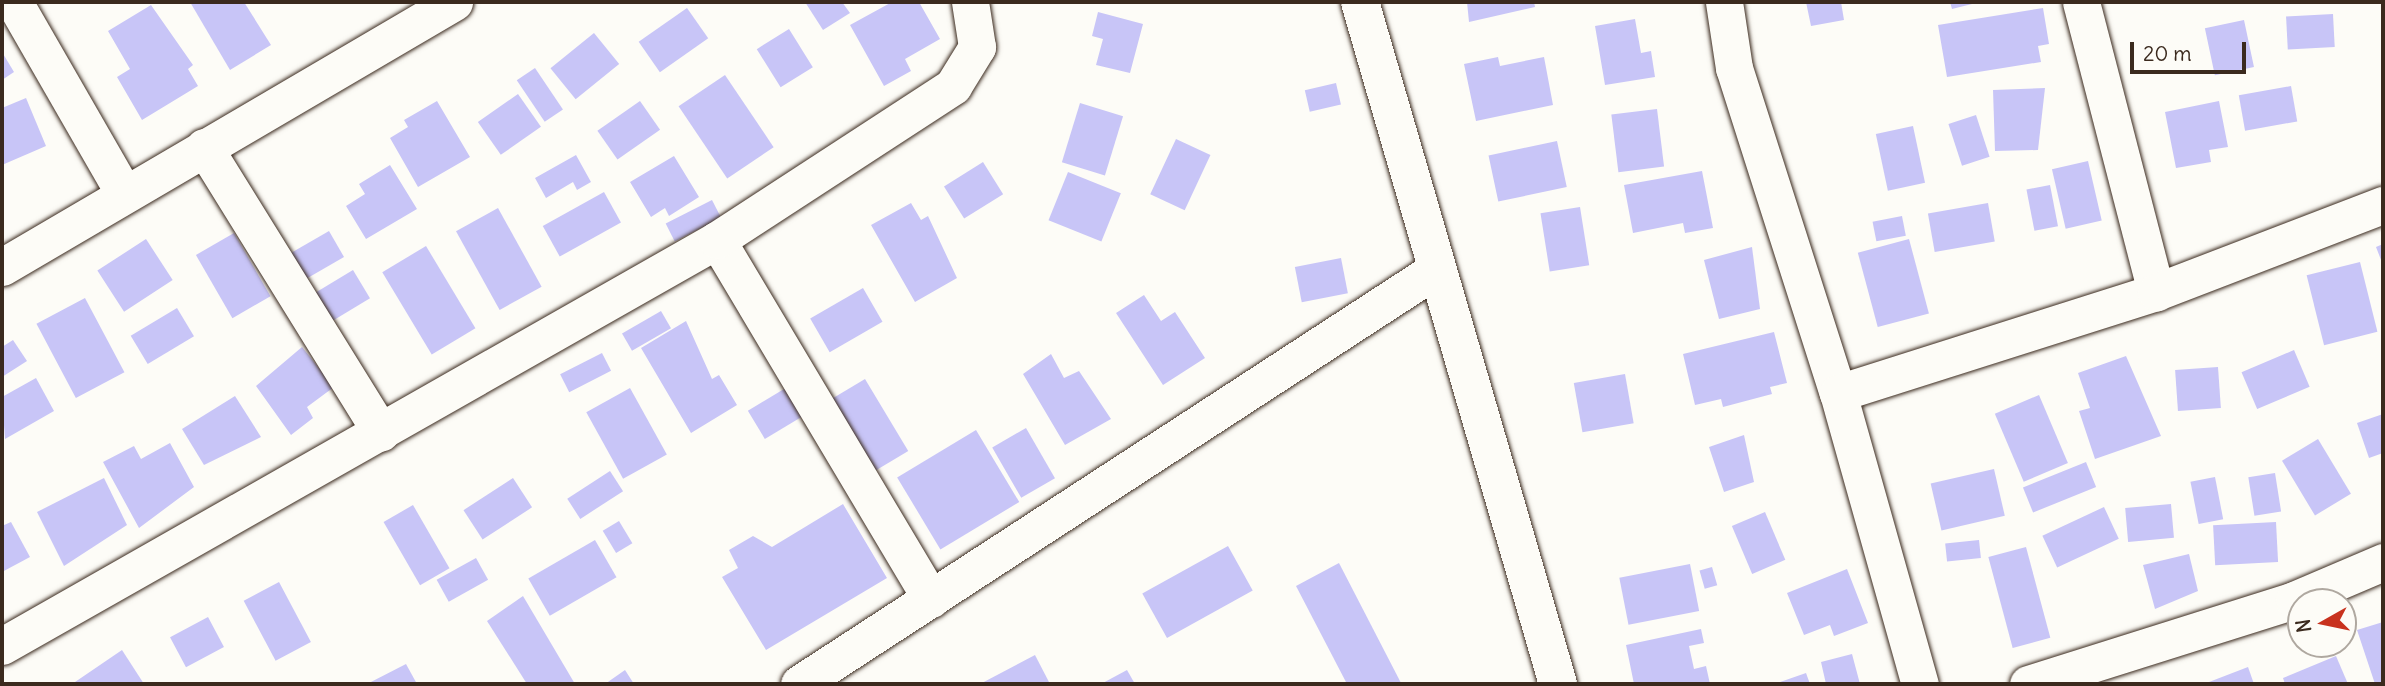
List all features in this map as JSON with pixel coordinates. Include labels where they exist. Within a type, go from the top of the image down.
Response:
[{"type":"street","points":[[14,2],[124,193]]},
{"type":"street","points":[[2,267],[124,193],[454,2]]},
{"type":"street","points":[[2,646],[382,433],[717,240],[953,86],[977,47],[970,2]]},
{"type":"street","points":[[1360,2],[1435,270],[1558,684]]},
{"type":"street","points":[[1724,2],[1734,68],[1838,393],[1920,684]]},
{"type":"street","points":[[2081,2],[2156,292]]},
{"type":"street","points":[[205,147],[382,433]]},
{"type":"street","points":[[1838,393],[2156,292],[2383,205]]},
{"type":"street","points":[[717,240],[931,598]]},
{"type":"street","points":[[799,684],[1435,270]]},
{"type":"street","points":[[2028,684],[2294,600],[2383,562]]},
{"type":"building","points":[[190,2],[244,2],[271,45],[230,70]]},
{"type":"building","points":[[805,2],[842,2],[850,13],[823,30]]},
{"type":"building","points":[[892,2],[919,2],[940,39],[905,59],[911,71],[884,86],[850,25]]},
{"type":"building","points":[[1467,2],[1534,2],[1535,7],[1469,22]]},
{"type":"building","points":[[1806,2],[1841,2],[1844,20],[1811,26]]},
{"type":"building","points":[[1950,2],[1976,2],[1976,3],[1952,9]]},
{"type":"building","points":[[151,5],[193,65],[188,69],[198,86],[142,120],[117,77],[130,69],[108,31]]},
{"type":"building","points":[[687,8],[708,38],[660,72],[639,42]]},
{"type":"building","points":[[2043,8],[2049,44],[2038,46],[2041,62],[1947,77],[1938,25]]},
{"type":"building","points":[[1098,12],[1143,24],[1130,73],[1096,65],[1103,39],[1092,36]]},
{"type":"building","points":[[2333,14],[2335,47],[2288,49],[2286,16]]},
{"type":"building","points":[[1635,19],[1641,53],[1651,51],[1655,77],[1605,85],[1595,26]]},
{"type":"building","points":[[2244,20],[2254,67],[2215,75],[2205,28]]},
{"type":"building","points":[[789,29],[813,67],[781,87],[757,49]]},
{"type":"building","points":[[594,33],[619,64],[576,99],[550,68]]},
{"type":"building","points":[[2,52],[14,72],[2,80]]},
{"type":"building","points":[[1498,57],[1500,66],[1544,57],[1553,105],[1476,121],[1464,64]]},
{"type":"building","points":[[535,68],[563,109],[545,122],[517,80]]},
{"type":"building","points":[[725,75],[774,147],[727,178],[679,106]]},
{"type":"building","points":[[1336,83],[1341,104],[1310,112],[1305,90]]},
{"type":"building","points":[[2291,86],[2297,121],[2245,131],[2239,95]]},
{"type":"building","points":[[2045,88],[2038,150],[1995,151],[1993,90]]},
{"type":"building","points":[[518,94],[541,127],[501,155],[478,122]]},
{"type":"building","points":[[26,98],[46,146],[2,165],[2,108]]},
{"type":"building","points":[[437,101],[470,157],[418,187],[390,138],[408,127],[404,120]]},
{"type":"building","points":[[640,101],[660,130],[617,159],[597,131]]},
{"type":"building","points":[[2219,101],[2228,147],[2209,150],[2211,162],[2176,168],[2165,112]]},
{"type":"building","points":[[1080,103],[1123,116],[1105,175],[1062,162]]},
{"type":"building","points":[[1657,109],[1664,167],[1618,172],[1611,115]]},
{"type":"building","points":[[1976,115],[1990,157],[1962,166],[1948,124]]},
{"type":"building","points":[[1913,126],[1925,183],[1888,191],[1876,134]]},
{"type":"building","points":[[1176,139],[1210,155],[1185,210],[1150,194]]},
{"type":"building","points":[[1557,141],[1567,187],[1498,202],[1489,156]]},
{"type":"building","points":[[576,155],[591,182],[577,190],[573,182],[546,198],[535,178]]},
{"type":"building","points":[[674,156],[699,197],[669,216],[665,208],[651,217],[630,182]]},
{"type":"building","points":[[2088,161],[2102,220],[2066,229],[2052,169]]},
{"type":"building","points":[[983,162],[1003,194],[964,219],[944,186]]},
{"type":"building","points":[[390,165],[417,209],[366,239],[346,206],[365,194],[359,184]]},
{"type":"building","points":[[1702,171],[1713,228],[1685,233],[1683,223],[1633,233],[1624,185]]},
{"type":"building","points":[[1068,172],[1121,193],[1101,242],[1049,220]]},
{"type":"building","points":[[2050,185],[2058,226],[2034,231],[2026,190]]},
{"type":"building","points":[[604,192],[621,223],[560,257],[543,226]]},
{"type":"building","points":[[712,200],[721,218],[675,241],[666,224]]},
{"type":"building","points":[[911,203],[921,220],[928,216],[957,278],[915,302],[871,225]]},
{"type":"building","points":[[1988,203],[1995,241],[1935,252],[1928,214]]},
{"type":"building","points":[[1580,207],[1589,265],[1550,272],[1540,213]]},
{"type":"building","points":[[498,208],[542,287],[500,310],[456,231]]},
{"type":"building","points":[[1902,216],[1906,236],[1876,241],[1873,222]]},
{"type":"building","points":[[329,231],[344,257],[305,279],[290,254]]},
{"type":"building","points":[[234,233],[270,296],[232,318],[196,255]]},
{"type":"building","points":[[146,239],[173,280],[124,312],[97,271]]},
{"type":"building","points":[[1909,239],[1929,313],[1878,327],[1858,253]]},
{"type":"building","points":[[2383,244],[2383,265],[2376,247]]},
{"type":"building","points":[[426,246],[475,328],[432,355],[382,272]]},
{"type":"building","points":[[1752,247],[1760,309],[1719,319],[1704,260]]},
{"type":"building","points":[[1341,258],[1348,293],[1302,302],[1295,267]]},
{"type":"building","points":[[2360,262],[2377,332],[2324,345],[2307,275]]},
{"type":"building","points":[[353,270],[370,298],[332,321],[315,293]]},
{"type":"building","points":[[863,288],[882,322],[830,352],[810,318]]},
{"type":"building","points":[[1144,295],[1161,321],[1175,312],[1205,358],[1163,385],[1116,313]]},
{"type":"building","points":[[85,298],[124,372],[76,398],[36,324]]},
{"type":"building","points":[[177,308],[194,336],[148,364],[131,336]]},
{"type":"building","points":[[661,311],[671,328],[632,351],[622,334]]},
{"type":"building","points":[[686,321],[712,379],[719,375],[737,405],[691,433],[641,348]]},
{"type":"building","points":[[1774,332],[1787,383],[1770,387],[1772,394],[1723,407],[1721,399],[1695,405],[1683,354]]},
{"type":"building","points":[[13,340],[27,361],[2,377],[2,347]]},
{"type":"building","points":[[302,347],[334,387],[307,407],[313,418],[291,435],[256,386]]},
{"type":"building","points":[[2294,350],[2310,387],[2257,409],[2242,372]]},
{"type":"building","points":[[602,353],[611,371],[569,392],[560,374]]},
{"type":"building","points":[[1051,354],[1064,378],[1079,371],[1111,419],[1065,445],[1023,374]]},
{"type":"building","points":[[2126,356],[2161,436],[2095,459],[2079,411],[2090,408],[2078,373]]},
{"type":"building","points":[[2218,367],[2221,408],[2178,411],[2175,370]]},
{"type":"building","points":[[1625,374],[1634,423],[1582,432],[1574,383]]},
{"type":"building","points":[[36,378],[54,411],[5,439],[2,397]]},
{"type":"building","points":[[865,379],[908,451],[874,472],[831,400]]},
{"type":"building","points":[[789,386],[806,414],[765,439],[748,411]]},
{"type":"building","points":[[630,388],[667,454],[623,479],[586,412]]},
{"type":"building","points":[[2039,395],[2068,463],[2024,482],[1995,414]]},
{"type":"building","points":[[235,396],[261,437],[204,465],[182,429]]},
{"type":"building","points":[[2383,414],[2383,453],[2369,458],[2357,423]]},
{"type":"building","points":[[1026,428],[1055,478],[1021,498],[992,448]]},
{"type":"building","points":[[976,430],[1019,502],[940,549],[897,477]]},
{"type":"building","points":[[1744,435],[1754,482],[1724,492],[1709,447]]},
{"type":"building","points":[[2318,439],[2351,494],[2315,515],[2282,461]]},
{"type":"building","points":[[170,443],[194,487],[139,528],[103,462],[134,446],[141,459]]},
{"type":"building","points":[[2086,462],[2096,487],[2033,513],[2023,487]]},
{"type":"building","points":[[1994,469],[2005,516],[1941,530],[1931,484]]},
{"type":"building","points":[[610,471],[623,491],[580,519],[567,499]]},
{"type":"building","points":[[2275,473],[2281,512],[2254,516],[2248,477]]},
{"type":"building","points":[[2215,477],[2223,519],[2199,524],[2190,482]]},
{"type":"building","points":[[104,478],[127,525],[64,566],[37,512]]},
{"type":"building","points":[[513,478],[532,507],[483,539],[464,510]]},
{"type":"building","points":[[843,504],[887,578],[766,650],[722,577],[738,568],[729,550],[753,536],[772,547]]},
{"type":"building","points":[[2171,504],[2174,538],[2128,542],[2125,508]]},
{"type":"building","points":[[413,505],[449,568],[420,585],[384,522]]},
{"type":"building","points":[[2104,507],[2119,539],[2057,567],[2042,536]]},
{"type":"building","points":[[1765,512],[1785,560],[1752,574],[1732,526]]},
{"type":"building","points":[[619,521],[632,543],[616,553],[603,531]]},
{"type":"building","points":[[11,522],[30,557],[2,572],[2,526]]},
{"type":"building","points":[[2276,522],[2278,562],[2215,565],[2213,525]]},
{"type":"building","points":[[595,540],[616,577],[550,616],[528,578]]},
{"type":"building","points":[[1979,540],[1981,558],[1947,561],[1945,544]]},
{"type":"building","points":[[1228,546],[1253,591],[1167,638],[1142,594]]},
{"type":"building","points":[[2026,547],[2050,638],[2013,648],[1988,557]]},
{"type":"building","points":[[2189,554],[2198,591],[2155,609],[2143,565]]},
{"type":"building","points":[[476,558],[488,580],[449,602],[437,580]]},
{"type":"building","points":[[1339,563],[1401,683],[1347,684],[1296,586]]},
{"type":"building","points":[[1690,564],[1699,611],[1628,625],[1619,578]]},
{"type":"building","points":[[1712,567],[1717,585],[1705,589],[1700,571]]},
{"type":"building","points":[[1847,569],[1868,623],[1834,636],[1830,625],[1804,635],[1787,593]]},
{"type":"building","points":[[279,582],[311,642],[276,661],[244,601]]},
{"type":"building","points":[[523,596],[575,684],[527,684],[487,621]]},
{"type":"building","points":[[208,617],[224,647],[186,667],[170,637]]},
{"type":"building","points":[[2383,622],[2383,684],[2375,684],[2357,630]]},
{"type":"building","points":[[1701,629],[1704,643],[1689,646],[1694,669],[1706,666],[1710,684],[1634,684],[1626,645]]},
{"type":"building","points":[[122,650],[144,684],[76,684],[75,682]]},
{"type":"building","points":[[1852,654],[1860,684],[1826,684],[1821,662]]},
{"type":"building","points":[[1035,655],[1050,684],[980,684]]},
{"type":"building","points":[[2337,658],[2348,684],[2285,684],[2283,678]]},
{"type":"building","points":[[406,664],[417,684],[367,684]]},
{"type":"building","points":[[2248,667],[2254,684],[2209,682]]},
{"type":"building","points":[[625,670],[634,684],[605,684]]},
{"type":"building","points":[[1127,670],[1135,684],[1101,684]]},
{"type":"building","points":[[1806,673],[1810,684],[1774,684]]}]
